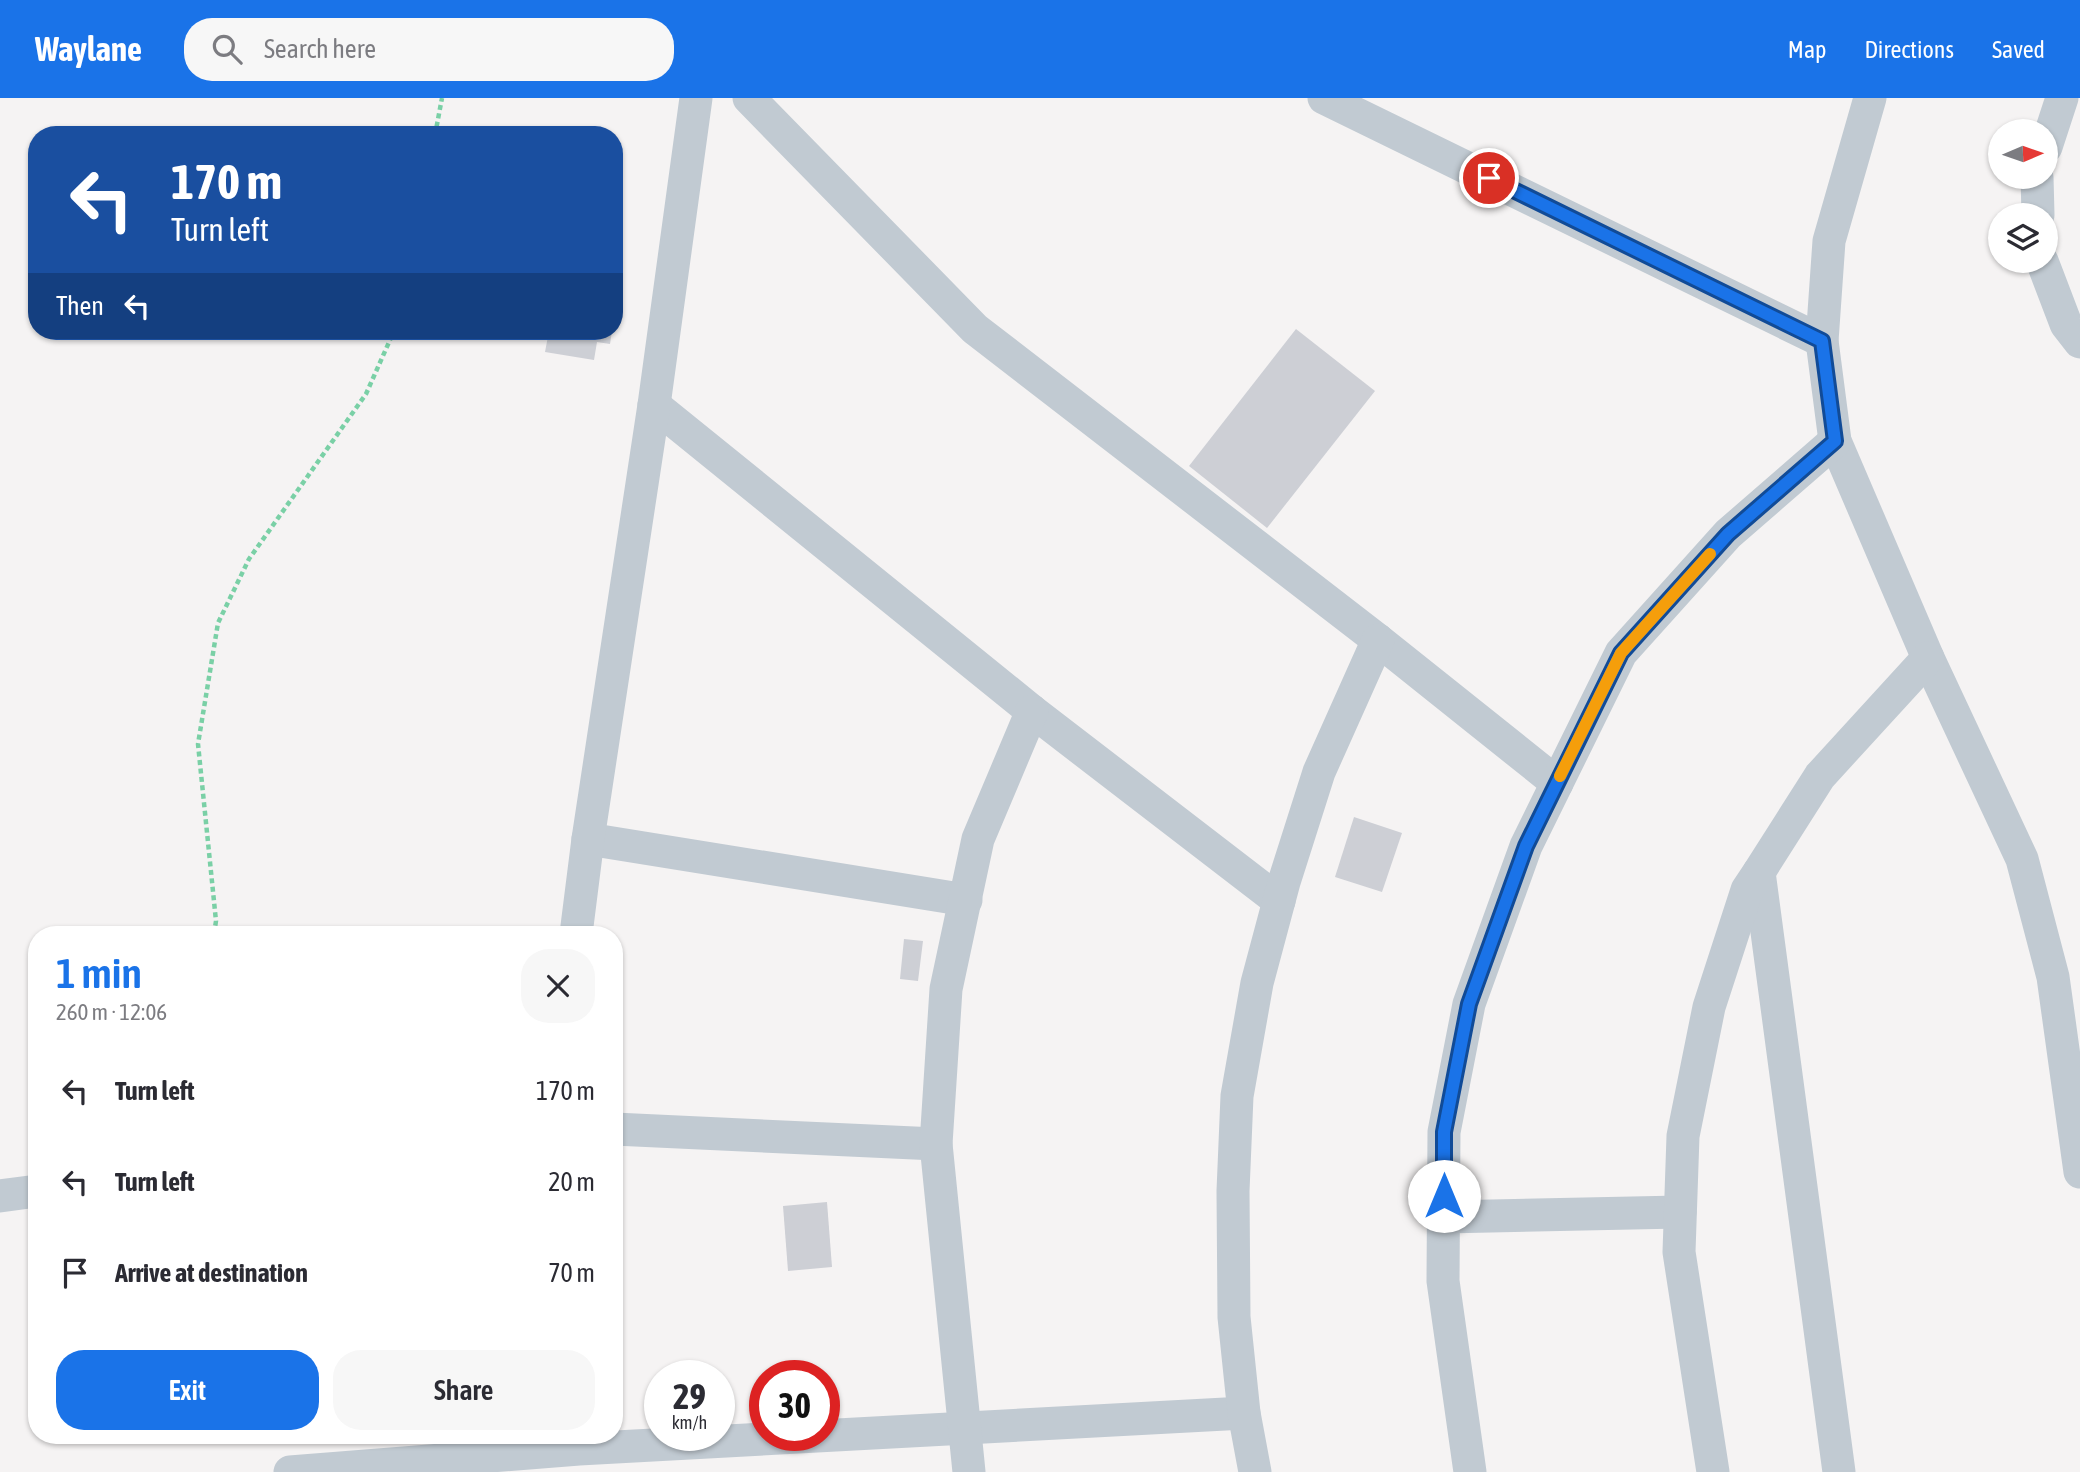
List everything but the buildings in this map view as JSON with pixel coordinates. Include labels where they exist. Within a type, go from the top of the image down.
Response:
[{"type":"street","points":[[577,926],[654,405],[696,98]]},
{"type":"street","points":[[750,98],[975,329],[1378,640],[1557,783]]},
{"type":"street","points":[[1324,98],[1822,341]]},
{"type":"street","points":[[1870,98],[1829,241],[1822,341],[1835,441],[1928,658],[2022,859],[2053,977],[2080,1172]]},
{"type":"street","points":[[2054,119],[2060,99]]},
{"type":"street","points":[[2047,273],[2066,324],[2080,342]]},
{"type":"street","points":[[654,405],[1032,710],[1279,901]]},
{"type":"street","points":[[1470,1472],[1443,1281],[1444,1132],[1469,1004],[1526,846],[1621,653],[1728,534],[1835,441]]},
{"type":"street","points":[[1255,1472],[1244,1413],[1234,1317],[1233,1191],[1237,1096],[1257,983],[1279,901],[1319,772],[1378,640]]},
{"type":"street","points":[[1713,1472],[1679,1252],[1683,1136],[1709,1007],[1747,890],[1820,776],[1928,658]]},
{"type":"street","points":[[969,1472],[936,1144],[946,989],[978,839],[1032,710]]},
{"type":"street","points":[[588,838],[965,900]]},
{"type":"street","points":[[1759,872],[1839,1472]]},
{"type":"street","points":[[623,1129],[936,1144]]},
{"type":"street","points":[[0,1196],[28,1192]]},
{"type":"street","points":[[1444,1217],[1680,1212]]},
{"type":"street","points":[[623,1440],[963,1428],[1244,1413]]},
{"type":"street","points":[[290,1472],[559,1444]]},
{"type":"path","points":[[437,126],[442,98]]},
{"type":"path","points":[[215,926],[198,744],[218,623],[249,559],[366,394],[390,340]]},
{"type":"slow traffic","points":[[1560,776],[1621,653],[1710,554]]},
{"type":"route","points":[[1444,1196],[1444,1132],[1469,1004],[1526,846],[1621,653],[1728,534],[1835,441],[1822,341],[1489,178]]}]
